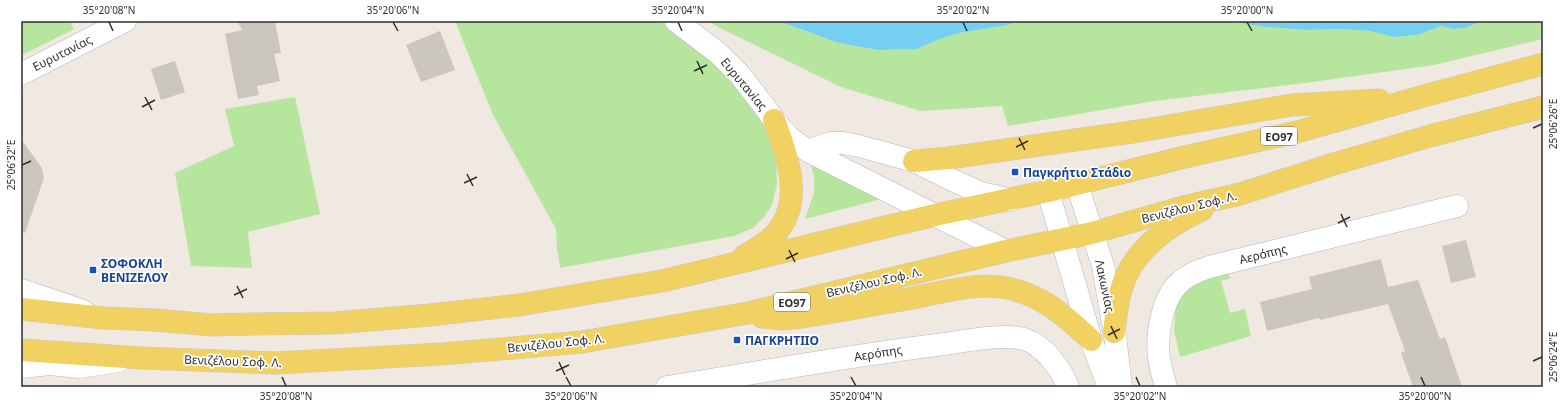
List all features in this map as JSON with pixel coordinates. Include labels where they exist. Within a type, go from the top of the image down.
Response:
[{"type":"main road","name":"ΕΟ97","points":[[21,310],[103,318],[155,320],[212,325],[335,323],[519,305],[662,281],[935,215],[1011,200],[1297,132],[1543,64]]},
{"type":"main road","points":[[914,161],[948,158],[1139,131],[1292,105],[1420,97]]},
{"type":"main road","name":"Βενιζέλου Σοφ. Λ.","points":[[21,350],[141,358],[275,363],[442,354],[582,342],[748,313],[1006,251],[1092,233],[1183,207],[1240,194],[1423,138],[1543,107]]},
{"type":"main road","points":[[729,265],[767,241],[781,228],[788,209],[791,193],[788,161],[774,120]]},
{"type":"main road","points":[[1114,332],[1122,286],[1133,264],[1147,245],[1160,235],[1201,210],[1240,194]]},
{"type":"main road","points":[[748,313],[766,318],[782,319],[801,317],[956,289],[997,287],[1018,290],[1059,311],[1091,340]]},
{"type":"street","name":"Ευρυτανίας","points":[[21,74],[125,21]]},
{"type":"street","name":"Ευρυτανίας","points":[[676,21],[718,53],[740,76],[789,137],[808,151],[1006,251]]},
{"type":"street","points":[[808,151],[831,143],[843,143],[859,146],[914,161],[981,193],[1011,200]]},
{"type":"street","name":"Λακωνίας","points":[[1077,184],[1103,266],[1121,387]]},
{"type":"street","points":[[1048,191],[1091,340],[1109,387]]},
{"type":"street","name":"Αερόπης","points":[[1166,387],[1158,349],[1160,324],[1172,292],[1177,284],[1193,273],[1209,267],[1457,206]]},
{"type":"street","points":[[21,290],[103,318]]},
{"type":"street","name":"Αερόπης","points":[[667,387],[900,349],[972,340],[1003,338],[1021,339],[1032,343],[1057,366],[1061,371],[1068,387]]},
{"type":"street","points":[[21,367],[50,364],[79,367],[141,358]]},
{"type":"green space","points":[[21,21],[70,21],[74,29],[22,55]]},
{"type":"green space","points":[[455,21],[661,21],[700,48],[732,83],[765,125],[776,158],[777,184],[772,205],[763,218],[753,228],[734,236],[560,268],[556,229],[493,115]]},
{"type":"green space","points":[[708,21],[778,21],[839,43],[878,50],[917,49],[937,40],[959,33],[1003,26],[1021,21],[1228,21],[1265,27],[1308,30],[1341,29],[1370,31],[1394,37],[1417,35],[1441,26],[1453,29],[1465,28],[1482,21],[1543,21],[1543,39],[1434,65],[1305,83],[1154,101],[1008,126],[1002,106],[921,111],[841,87]]},
{"type":"green space","points":[[295,97],[320,214],[248,232],[252,268],[191,266],[175,173],[234,146],[225,109]]},
{"type":"green space","points":[[811,165],[885,198],[805,219],[814,193],[814,176]]},
{"type":"green space","points":[[1226,272],[1231,278],[1221,281],[1230,313],[1245,309],[1251,336],[1180,357],[1174,330],[1176,304],[1193,280]]},
{"type":"water","points":[[778,21],[1021,21],[1003,26],[959,33],[937,40],[917,49],[878,50],[839,43]]},
{"type":"water","points":[[1228,21],[1482,21],[1465,28],[1453,29],[1441,26],[1417,35],[1394,37],[1370,31],[1341,29],[1308,30],[1265,27]]},
{"type":"building","points":[[237,21],[275,21],[281,53],[274,54],[280,81],[257,86],[259,95],[238,99],[225,34],[242,30]]},
{"type":"building","points":[[440,31],[455,70],[421,82],[406,45]]},
{"type":"building","points":[[175,61],[185,92],[161,100],[151,69]]},
{"type":"building","points":[[21,139],[42,168],[44,178],[25,233],[21,232]]},
{"type":"building","points":[[1466,240],[1476,277],[1451,283],[1442,246]]},
{"type":"building","points":[[1381,259],[1388,287],[1418,280],[1440,339],[1445,337],[1462,387],[1413,387],[1401,353],[1405,351],[1388,304],[1320,320],[1319,318],[1267,331],[1260,302],[1312,289],[1309,277]]},
{"type":"place","name":"Παγκρήτιο Στάδιο","points":[[1015,172]]},
{"type":"place","name":"ΣΟΦΟΚΛΗ ΒΕΝΙΖΕΛΟΥ","points":[[93,270]]},
{"type":"place","name":"ΠΑΓΚΡΗΤΙΙΟ","points":[[737,340]]}]
